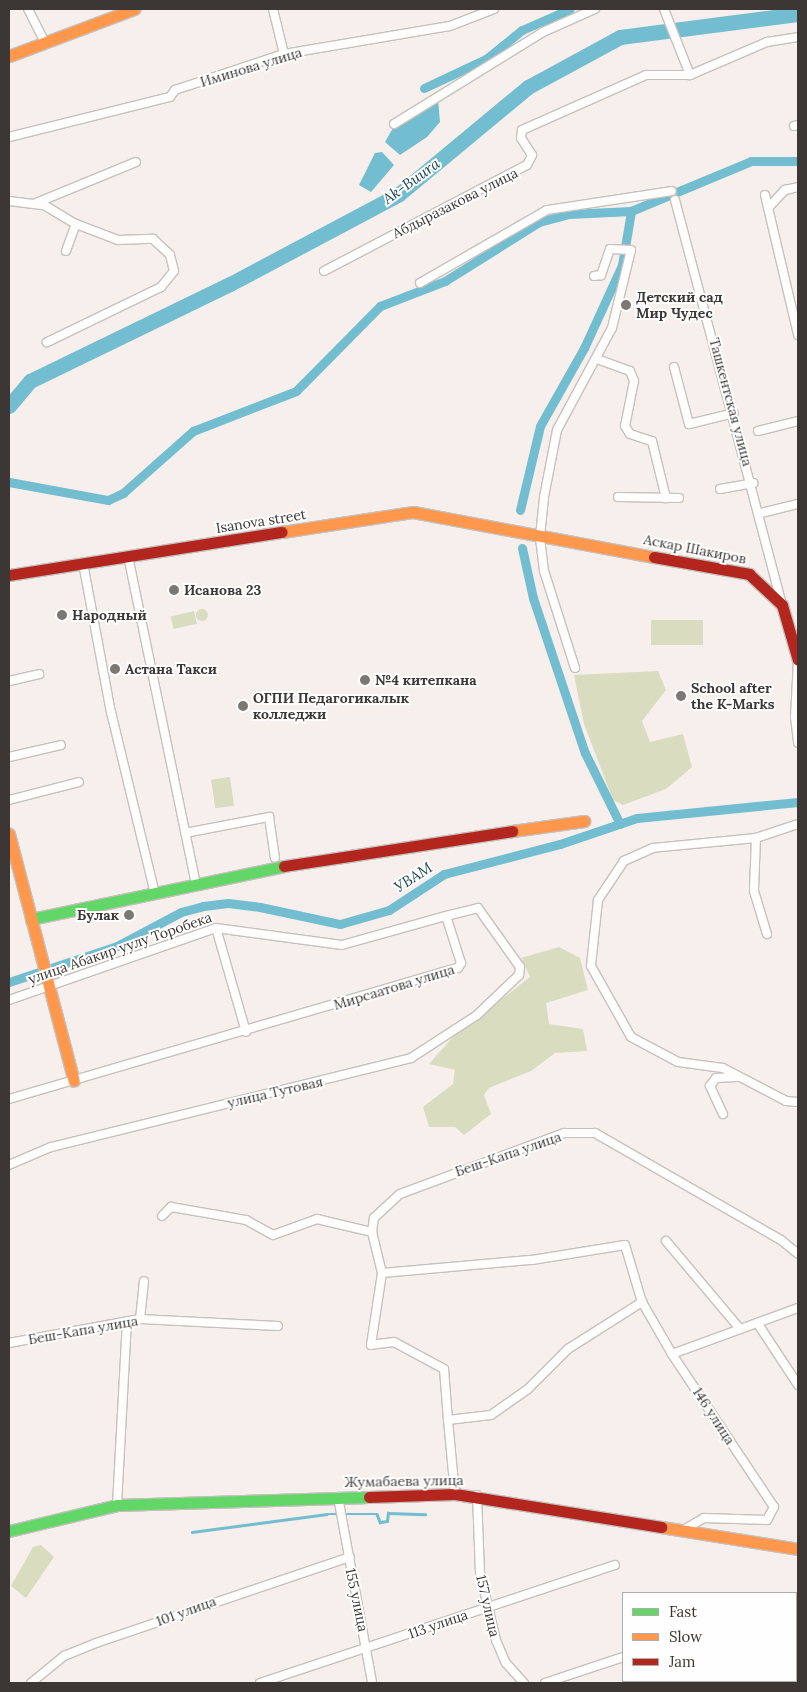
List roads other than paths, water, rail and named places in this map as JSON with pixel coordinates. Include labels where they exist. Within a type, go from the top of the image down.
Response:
[{"type":"street","points":[[28,9],[45,42]]},
{"type":"street","points":[[9,56],[134,9]]},
{"type":"street","points":[[273,9],[284,54]]},
{"type":"street","name":"Иминова улица","points":[[9,137],[170,97],[175,90],[284,54],[450,26],[494,9]]},
{"type":"street","points":[[394,124],[543,32],[595,9]]},
{"type":"street","points":[[664,9],[664,18],[690,75]]},
{"type":"street","name":"Абдыразакова улица","points":[[324,271],[527,165],[532,155],[521,138],[522,130],[646,75],[690,75],[767,42],[798,37]]},
{"type":"street","points":[[9,202],[36,203],[136,162]]},
{"type":"street","points":[[768,208],[786,190],[798,187]]},
{"type":"street","points":[[420,283],[547,210],[672,191]]},
{"type":"street","points":[[765,195],[796,314],[798,335]]},
{"type":"street","name":"Ташкентская улица","points":[[675,200],[761,513],[782,605]]},
{"type":"street","points":[[36,203],[76,224],[118,240],[153,239],[166,247],[174,270],[161,287],[47,342]]},
{"type":"street","points":[[66,251],[76,224]]},
{"type":"street","points":[[575,668],[544,571],[538,536],[557,430],[597,359],[612,328],[630,250],[619,246],[610,249],[601,275],[594,276]]},
{"type":"street","points":[[597,359],[630,371],[634,381],[625,426],[630,434],[652,441],[666,498]]},
{"type":"street","points":[[674,366],[689,424],[734,414]]},
{"type":"street","points":[[758,431],[798,421]]},
{"type":"street","points":[[720,489],[753,483]]},
{"type":"street","points":[[618,497],[679,498]]},
{"type":"street","points":[[761,513],[798,504]]},
{"type":"street","name":"Isanova street","points":[[9,575],[413,512],[538,536]]},
{"type":"street","name":"Аскар Шакиров","points":[[538,536],[740,572],[758,580],[782,605],[798,660]]},
{"type":"street","points":[[128,556],[196,883]]},
{"type":"street","points":[[83,563],[111,712],[154,890]]},
{"type":"street","points":[[798,660],[795,717],[798,743]]},
{"type":"street","points":[[9,681],[39,674]]},
{"type":"street","points":[[9,757],[61,745]]},
{"type":"street","points":[[9,800],[79,782]]},
{"type":"street","points":[[185,833],[269,817],[275,858]]},
{"type":"street","points":[[31,919],[154,890],[353,853],[584,821]]},
{"type":"street","points":[[798,824],[756,838],[653,848],[624,861],[598,900],[592,930],[591,966],[631,1037],[678,1062],[723,1068],[786,1101],[798,1102]]},
{"type":"street","points":[[9,834],[31,919],[51,983],[74,1081]]},
{"type":"street","points":[[756,838],[754,892],[767,934]]},
{"type":"street","name":"улица Тутовая","points":[[9,1165],[50,1146],[411,1058],[477,1015],[519,975],[518,963],[478,908],[446,916]]},
{"type":"street","name":"улица Абакир уулу Торобека","points":[[9,1000],[51,983],[216,928],[342,945],[446,916]]},
{"type":"street","name":"Мирсаатова улица","points":[[9,1099],[246,1032],[458,968],[461,963],[446,916]]},
{"type":"street","points":[[216,928],[246,1032]]},
{"type":"street","points":[[722,1114],[710,1086],[716,1078],[747,1079]]},
{"type":"street","name":"Беш-Капа улица","points":[[372,1232],[374,1218],[400,1194],[564,1133],[595,1133],[782,1240],[798,1254]]},
{"type":"street","points":[[162,1216],[171,1207],[246,1220],[274,1235],[317,1219],[372,1232],[382,1273],[371,1345],[394,1342],[444,1369],[455,1494]]},
{"type":"street","points":[[666,1241],[740,1328]]},
{"type":"street","points":[[382,1273],[532,1260],[625,1245],[642,1302],[672,1354],[798,1308]]},
{"type":"street","points":[[140,1320],[144,1281]]},
{"type":"street","points":[[448,1420],[491,1415],[528,1389],[568,1349],[642,1302]]},
{"type":"street","name":"Беш-Капа улица","points":[[9,1343],[140,1320],[278,1326]]},
{"type":"street","points":[[117,1506],[127,1321]]},
{"type":"street","points":[[758,1324],[798,1385]]},
{"type":"street","name":"146 улица","points":[[672,1354],[774,1507],[767,1520],[704,1518],[685,1529]]},
{"type":"street","name":"Жумабаева улица","points":[[9,1531],[117,1506],[455,1494],[477,1495],[798,1549]]},
{"type":"street","name":"157 улица","points":[[477,1495],[480,1573],[503,1656],[524,1683]]},
{"type":"street","name":"155 улица","points":[[338,1497],[372,1683]]},
{"type":"street","name":"101 улица","points":[[31,1683],[64,1656],[96,1643],[350,1557]]},
{"type":"street","name":"113 улица","points":[[260,1683],[615,1565]]},
{"type":"street","points":[[545,1683],[622,1657]]},
{"type":"water","points":[[438,99],[440,122],[427,137],[400,155],[385,142],[393,128]]},
{"type":"water","points":[[382,152],[394,165],[371,192],[359,185],[375,153]]},
{"type":"waterway","points":[[424,88],[486,59],[522,30],[570,9]]},
{"type":"waterway","name":"Ak-Buura","points":[[9,406],[30,381],[230,284],[399,194],[528,87],[620,37],[798,14]]},
{"type":"waterway","points":[[9,482],[108,500],[123,493],[193,431],[296,391],[380,306],[445,281],[539,222],[569,214],[631,211],[751,161],[798,161]]},
{"type":"waterway","points":[[520,510],[540,426],[584,348],[622,265],[631,211]]},
{"type":"waterway","points":[[522,548],[533,598],[585,753],[620,824]]},
{"type":"waterway","name":"УВАМ","points":[[9,982],[117,946],[181,912],[203,906],[228,903],[260,907],[340,924],[389,910],[444,874],[560,844],[637,818],[798,802]]},
{"type":"waterway","points":[[192,1532],[327,1514],[377,1514],[380,1522],[387,1521],[388,1513],[425,1514]]},
{"type":"place","name":"Детский сад Мир Чудес","points":[[626,305]]},
{"type":"place","name":"Исанова 23","points":[[174,590]]},
{"type":"place","name":"Народный","points":[[62,615]]},
{"type":"place","name":"Астана Такси","points":[[115,669]]},
{"type":"place","name":"№4 китепкана","points":[[365,680]]},
{"type":"place","name":"School after the K-Marks","points":[[681,696]]},
{"type":"place","name":"ОГПИ Педагогикалык колледжи","points":[[243,706]]},
{"type":"place","name":"Булак","points":[[129,915]]}]
